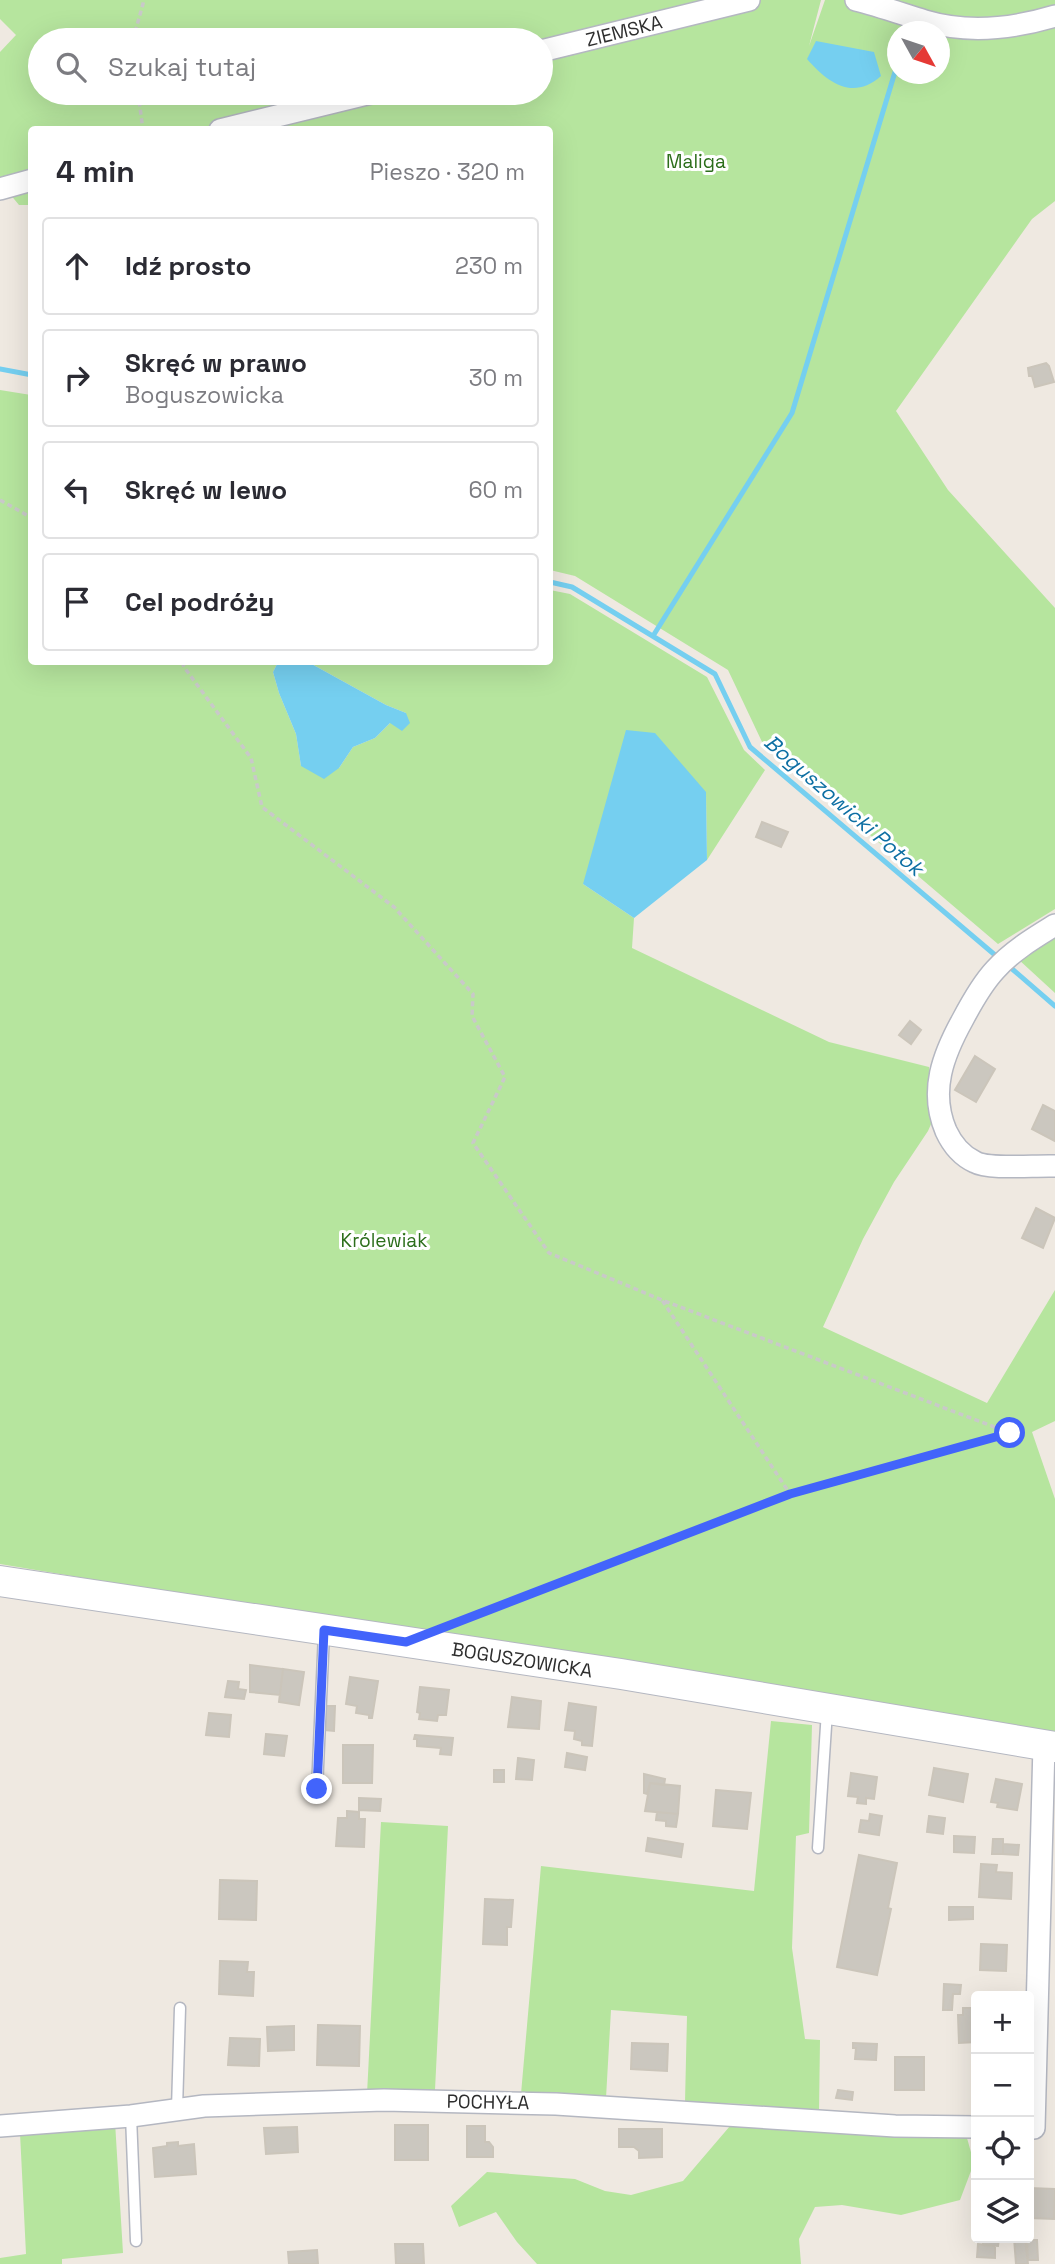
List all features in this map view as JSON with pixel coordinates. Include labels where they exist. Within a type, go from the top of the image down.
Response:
[{"type":"street","name":"ZIEMSKA","points":[[553,48],[749,0]]},
{"type":"street","points":[[856,0],[954,27],[996,29],[1055,16]]},
{"type":"street","points":[[236,126],[322,105]]},
{"type":"street","points":[[0,189],[28,181]]},
{"type":"street","points":[[1055,925],[1005,960],[981,989],[950,1044],[942,1064],[938,1100],[940,1116],[948,1136],[960,1152],[974,1162],[990,1165],[1055,1166]]},
{"type":"street","name":"BOGUSZOWICKA","points":[[0,1581],[621,1674],[1050,1746],[1032,2117]]},
{"type":"street","name":"POCHYŁA","points":[[0,2126],[131,2116],[204,2106],[384,2100],[556,2104],[895,2126],[971,2127]]},
{"type":"street","points":[[1034,2128],[1055,2130]]},
{"type":"lane","points":[[317,1789],[324,1630]]},
{"type":"lane","points":[[818,1848],[827,1709]]},
{"type":"lane","points":[[177,2109],[180,2008]]},
{"type":"lane","points":[[131,2116],[136,2241]]},
{"type":"path","points":[[136,28],[144,0]]},
{"type":"path","points":[[140,105],[142,126]]},
{"type":"path","points":[[0,500],[28,516]]},
{"type":"path","points":[[183,665],[251,758],[262,807],[394,907],[473,994],[472,1016],[505,1077],[473,1143],[549,1252],[662,1300],[1010,1433],[790,1494],[444,1627]]},
{"type":"path","points":[[662,1300],[790,1494]]},
{"type":"green space","name":"Maliga","points":[[0,0],[821,0],[809,46],[825,0],[1055,0],[1055,201],[1032,219],[896,411],[948,490],[1055,608],[1055,909],[998,944],[763,744],[728,670],[575,576],[553,571],[553,126],[28,126],[28,205],[19,205],[0,182],[0,52],[16,35],[0,19]]},
{"type":"green space","name":"Królewiak","points":[[0,390],[28,395],[28,665],[276,665],[273,672],[296,734],[301,766],[339,768],[353,747],[375,738],[390,723],[406,713],[386,705],[313,665],[553,665],[553,591],[570,594],[707,677],[744,750],[765,770],[707,860],[706,792],[583,884],[634,918],[632,948],[829,1042],[929,1067],[936,1113],[928,1131],[894,1182],[863,1239],[823,1327],[987,1403],[1055,1290],[1055,1421],[1032,1432],[1055,1499],[1055,1735],[681,1669],[342,1621],[0,1564]]},
{"type":"green space","points":[[1055,935],[1055,993],[1018,959]]},
{"type":"green space","points":[[771,1721],[812,1725],[809,1833],[796,1836],[792,1948],[805,2039],[820,2040],[819,2112],[743,2104],[685,2102],[687,2016],[611,2010],[606,2098],[521,2094],[541,1866],[754,1891]]},
{"type":"green space","points":[[381,1822],[448,1826],[435,2090],[367,2094]]},
{"type":"green space","points":[[115,2122],[123,2253],[62,2259],[62,2264],[0,2264],[0,2258],[26,2254],[20,2133]]},
{"type":"green space","points":[[730,2126],[967,2138],[971,2152],[971,2171],[960,2200],[901,2215],[842,2205],[815,2207],[799,2239],[801,2264],[537,2264],[496,2212],[459,2227],[451,2206],[487,2172],[575,2179],[605,2191],[631,2195],[683,2181]]},
{"type":"water","points":[[816,41],[874,52],[881,76],[861,87],[851,88],[832,82],[807,59]]},
{"type":"water","points":[[276,665],[313,665],[386,705],[406,713],[410,723],[402,731],[390,723],[375,738],[353,747],[339,768],[324,779],[301,766],[296,734],[273,672]]},
{"type":"water","points":[[626,730],[655,733],[706,792],[707,860],[634,918],[583,884]]},
{"type":"building","points":[[1046,363],[1054,382],[1035,387],[1028,368]]},
{"type":"building","points":[[762,822],[788,832],[781,847],[756,837]]},
{"type":"building","points":[[910,1021],[921,1030],[911,1044],[899,1035]]},
{"type":"building","points":[[975,1056],[995,1069],[976,1102],[955,1090]]},
{"type":"building","points":[[1043,1105],[1055,1111],[1055,1141],[1032,1129]]},
{"type":"building","points":[[1036,1208],[1055,1218],[1043,1248],[1022,1238]]},
{"type":"building","points":[[250,1665],[283,1669],[280,1695],[250,1692]]},
{"type":"building","points":[[283,1669],[304,1672],[299,1705],[279,1702]]},
{"type":"building","points":[[350,1677],[378,1681],[372,1718],[356,1713],[357,1706],[346,1704]]},
{"type":"building","points":[[228,1681],[239,1682],[238,1689],[246,1690],[244,1699],[225,1697]]},
{"type":"building","points":[[420,1687],[449,1690],[446,1715],[438,1715],[437,1721],[419,1719],[420,1713],[417,1712]]},
{"type":"building","points":[[512,1697],[541,1701],[539,1729],[508,1727]]},
{"type":"building","points":[[569,1703],[596,1707],[592,1746],[582,1745],[582,1741],[574,1739],[575,1731],[565,1730]]},
{"type":"building","points":[[326,1706],[335,1706],[334,1731],[325,1730]]},
{"type":"building","points":[[209,1713],[231,1715],[229,1737],[206,1735]]},
{"type":"building","points":[[266,1734],[287,1736],[284,1756],[264,1754]]},
{"type":"building","points":[[415,1735],[453,1738],[451,1755],[440,1754],[441,1748],[417,1746]]},
{"type":"building","points":[[343,1745],[373,1745],[372,1783],[343,1783]]},
{"type":"building","points":[[567,1753],[587,1757],[585,1770],[565,1767]]},
{"type":"building","points":[[518,1758],[534,1760],[532,1780],[516,1779]]},
{"type":"building","points":[[934,1768],[968,1774],[963,1802],[929,1795]]},
{"type":"building","points":[[494,1770],[504,1770],[504,1782],[494,1782]]},
{"type":"building","points":[[851,1773],[877,1777],[874,1799],[866,1798],[866,1804],[857,1803],[858,1797],[848,1796]]},
{"type":"building","points":[[644,1774],[665,1779],[664,1785],[650,1783],[647,1794],[644,1793]]},
{"type":"building","points":[[996,1779],[1022,1784],[1017,1810],[997,1807],[998,1803],[991,1802]]},
{"type":"building","points":[[650,1783],[680,1786],[678,1814],[645,1811]]},
{"type":"building","points":[[716,1790],[751,1793],[747,1829],[713,1826]]},
{"type":"building","points":[[359,1798],[381,1799],[380,1811],[359,1810]]},
{"type":"building","points":[[347,1811],[359,1812],[359,1819],[365,1819],[364,1847],[336,1846],[338,1818],[347,1818]]},
{"type":"building","points":[[657,1812],[678,1814],[676,1827],[666,1826],[666,1821],[656,1820]]},
{"type":"building","points":[[870,1814],[882,1816],[879,1835],[859,1832],[861,1820],[869,1821]]},
{"type":"building","points":[[929,1816],[945,1818],[943,1834],[927,1832]]},
{"type":"building","points":[[954,1836],[975,1837],[974,1853],[954,1852]]},
{"type":"building","points":[[648,1838],[683,1844],[681,1857],[646,1851]]},
{"type":"building","points":[[993,1839],[1003,1839],[1003,1854],[992,1854]]},
{"type":"building","points":[[1003,1844],[1019,1845],[1018,1855],[1003,1854]]},
{"type":"building","points":[[859,1855],[897,1863],[888,1908],[891,1909],[877,1975],[837,1967]]},
{"type":"building","points":[[981,1864],[997,1865],[996,1872],[1012,1873],[1011,1899],[979,1897]]},
{"type":"building","points":[[220,1880],[257,1881],[256,1920],[219,1919]]},
{"type":"building","points":[[485,1899],[513,1900],[511,1927],[507,1927],[507,1945],[483,1944]]},
{"type":"building","points":[[949,1907],[973,1907],[973,1919],[949,1920]]},
{"type":"building","points":[[981,1944],[1007,1945],[1006,1971],[980,1970]]},
{"type":"building","points":[[220,1961],[248,1962],[247,1972],[254,1972],[253,1996],[219,1994]]},
{"type":"building","points":[[944,1984],[961,1985],[960,1994],[953,1994],[952,2010],[943,2010]]},
{"type":"building","points":[[963,2008],[971,2008],[971,2042],[959,2043],[958,2015],[963,2015]]},
{"type":"building","points":[[318,2025],[360,2026],[359,2066],[317,2065]]},
{"type":"building","points":[[294,2026],[294,2050],[268,2051],[267,2027]]},
{"type":"building","points":[[230,2038],[260,2039],[259,2066],[228,2065]]},
{"type":"building","points":[[632,2043],[668,2044],[667,2071],[631,2069]]},
{"type":"building","points":[[853,2043],[877,2044],[876,2060],[855,2059],[856,2048],[853,2048]]},
{"type":"building","points":[[895,2057],[924,2057],[924,2090],[895,2090]]},
{"type":"building","points":[[838,2090],[853,2092],[852,2100],[836,2098]]},
{"type":"building","points":[[395,2125],[428,2125],[428,2160],[395,2160]]},
{"type":"building","points":[[467,2126],[485,2126],[485,2142],[489,2142],[493,2147],[493,2157],[467,2157]]},
{"type":"building","points":[[297,2127],[298,2152],[266,2154],[264,2128]]},
{"type":"building","points":[[619,2129],[662,2129],[662,2157],[639,2158],[639,2151],[634,2147],[619,2147]]},
{"type":"building","points":[[178,2142],[178,2146],[194,2144],[196,2174],[155,2177],[153,2148]]},
{"type":"building","points":[[1034,2188],[1055,2189],[1054,2219],[1034,2218]]},
{"type":"building","points":[[1037,2240],[1038,2260],[1028,2260],[1027,2243]]},
{"type":"building","points":[[983,2243],[998,2243],[998,2246]]},
{"type":"building","points":[[1014,2243],[1026,2243],[1028,2264],[1016,2264]]},
{"type":"building","points":[[395,2244],[423,2244],[424,2264],[396,2264]]},
{"type":"building","points":[[978,2244],[995,2246],[995,2258],[977,2257]]},
{"type":"building","points":[[317,2250],[318,2264],[289,2264],[288,2252]]},
{"type":"waterway","points":[[653,636],[792,413],[891,84]]},
{"type":"waterway","name":"Boguszowicki Potok","points":[[0,369],[28,374]]},
{"type":"waterway","name":"Boguszowicki Potok","points":[[553,583],[572,587],[715,674],[750,747],[995,955]]},
{"type":"waterway","name":"Boguszowicki Potok","points":[[1011,968],[1055,1006]]},
{"type":"route","points":[[317,1789],[324,1630],[406,1642],[790,1494],[1010,1433]]}]
